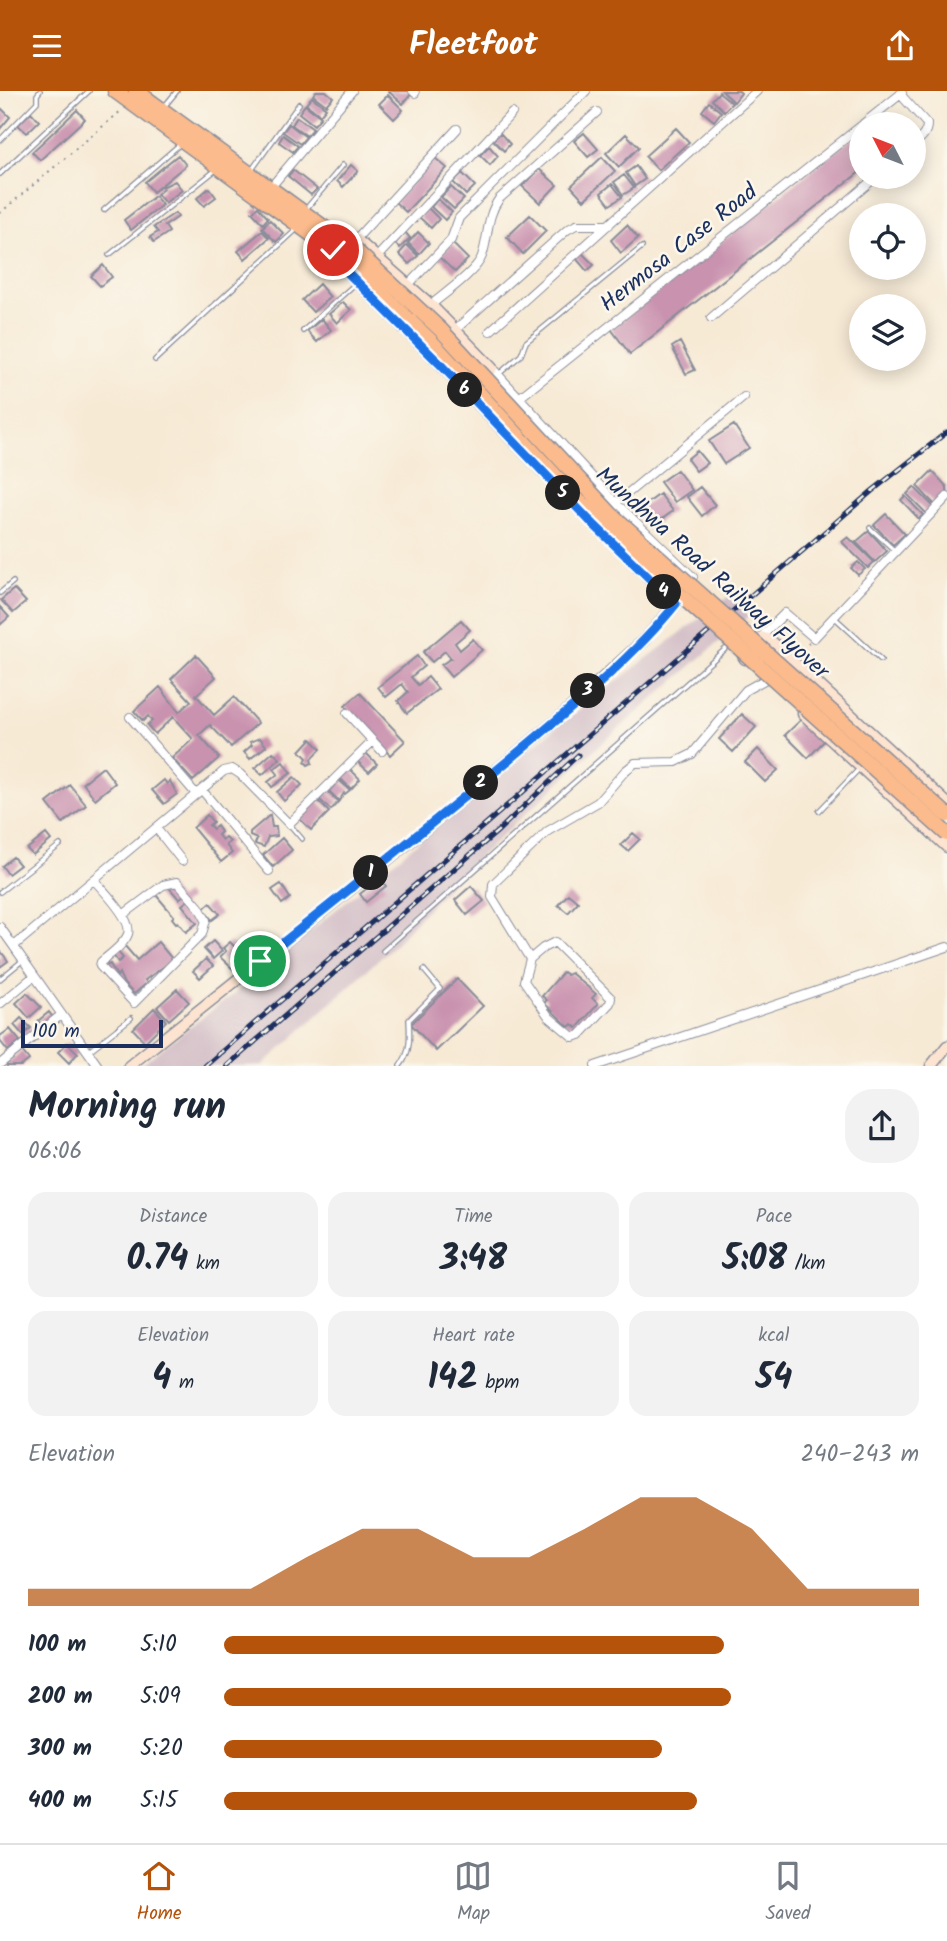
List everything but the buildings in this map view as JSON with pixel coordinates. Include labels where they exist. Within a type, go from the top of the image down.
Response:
[{"type":"highway","points":[[115,91],[162,109],[222,161],[346,247]]},
{"type":"highway","points":[[134,97],[183,141],[249,173],[270,188],[302,219]]},
{"type":"highway","name":"Mundhwa Road Railway Flyover","points":[[346,247],[440,330],[611,514],[947,815]]},
{"type":"highway","name":"Mundhwa Road Railway Flyover","points":[[346,247],[577,499],[947,834]]},
{"type":"street","points":[[270,188],[352,91]]},
{"type":"street","points":[[408,285],[451,240],[459,218],[586,91]]},
{"type":"street","points":[[490,331],[757,91]]},
{"type":"street","points":[[902,93],[917,112]]},
{"type":"street","name":"Hermosa Case Road","points":[[878,112],[902,93]]},
{"type":"street","points":[[431,305],[481,260],[488,221],[492,208],[499,199],[597,112]]},
{"type":"street","points":[[377,257],[512,113]]},
{"type":"street","points":[[129,1066],[411,841],[557,720],[645,639],[676,604],[589,520],[467,392],[339,264],[346,247],[457,129]]},
{"type":"street","name":"Hermosa Case Road","points":[[519,398],[849,135]]},
{"type":"street","points":[[711,318],[862,189]]},
{"type":"street","points":[[456,329],[567,230],[576,225],[609,225]]},
{"type":"street","points":[[346,247],[377,257],[431,305],[616,503],[694,577]]},
{"type":"street","points":[[467,392],[495,371]]},
{"type":"street","points":[[616,503],[744,397]]},
{"type":"street","points":[[947,497],[814,638],[785,613],[743,656],[947,847]]},
{"type":"street","points":[[761,636],[770,640],[793,660],[947,803]]},
{"type":"street","points":[[530,959],[543,948],[555,943],[611,998],[610,1003],[580,1035],[573,1037],[549,1017],[524,981],[530,959],[492,897],[491,890],[498,877],[548,831],[598,801],[625,771],[635,764],[676,762],[692,754],[746,690],[766,679]]},
{"type":"street","points":[[347,713],[382,751]]},
{"type":"street","points":[[130,717],[269,871]]},
{"type":"street","points":[[14,946],[224,771],[232,769],[240,774],[289,824],[373,741]]},
{"type":"street","points":[[876,782],[898,758]]},
{"type":"street","points":[[156,828],[182,861]]},
{"type":"street","points":[[94,880],[123,915],[129,929],[128,936],[101,961],[100,966],[134,1003],[202,934],[206,920],[199,907],[177,882],[163,885],[123,915]]},
{"type":"street","points":[[0,927],[98,1066]]},
{"type":"street","points":[[595,1066],[947,947]]},
{"type":"street","points":[[0,1003],[34,976]]},
{"type":"street","points":[[0,1064],[61,1016]]},
{"type":"street","points":[[931,1066],[947,1046]]},
{"type":"lane","points":[[0,140],[37,101],[40,91]]},
{"type":"lane","points":[[0,174],[89,91]]},
{"type":"lane","points":[[162,109],[177,91]]},
{"type":"lane","points":[[249,173],[299,104]]},
{"type":"lane","points":[[104,210],[183,141]]},
{"type":"lane","points":[[109,255],[222,161]]},
{"type":"lane","points":[[155,360],[302,219],[343,165]]},
{"type":"lane","points":[[495,371],[521,355],[526,342],[642,247]]},
{"type":"lane","points":[[303,331],[358,282]]},
{"type":"lane","points":[[870,528],[895,552]]},
{"type":"lane","points":[[0,593],[13,582]]},
{"type":"lane","points":[[834,617],[881,660]]},
{"type":"lane","points":[[383,951],[722,652],[739,638],[751,633],[761,636]]},
{"type":"lane","points":[[819,811],[860,768]]},
{"type":"lane","points":[[289,824],[302,839]]},
{"type":"lane","points":[[0,892],[60,845]]},
{"type":"lane","points":[[0,979],[24,960]]},
{"type":"lane","points":[[400,1066],[408,1057],[408,1020],[440,989],[424,970]]},
{"type":"lane","points":[[87,1052],[131,1018]]},
{"type":"path","points":[[0,213],[134,97]]},
{"type":"path","points":[[793,660],[814,638]]},
{"type":"shaded area","points":[[728,597],[749,616],[594,750],[449,885],[392,947],[262,1066],[139,1066],[245,985],[564,721]]},
{"type":"railway","points":[[205,1066],[872,491],[947,432]]},
{"type":"railway","points":[[227,1066],[499,830],[578,755]]},
{"type":"route","points":[[260,961],[557,720],[645,639],[676,604],[589,520],[439,363],[339,264],[333,250]]}]
